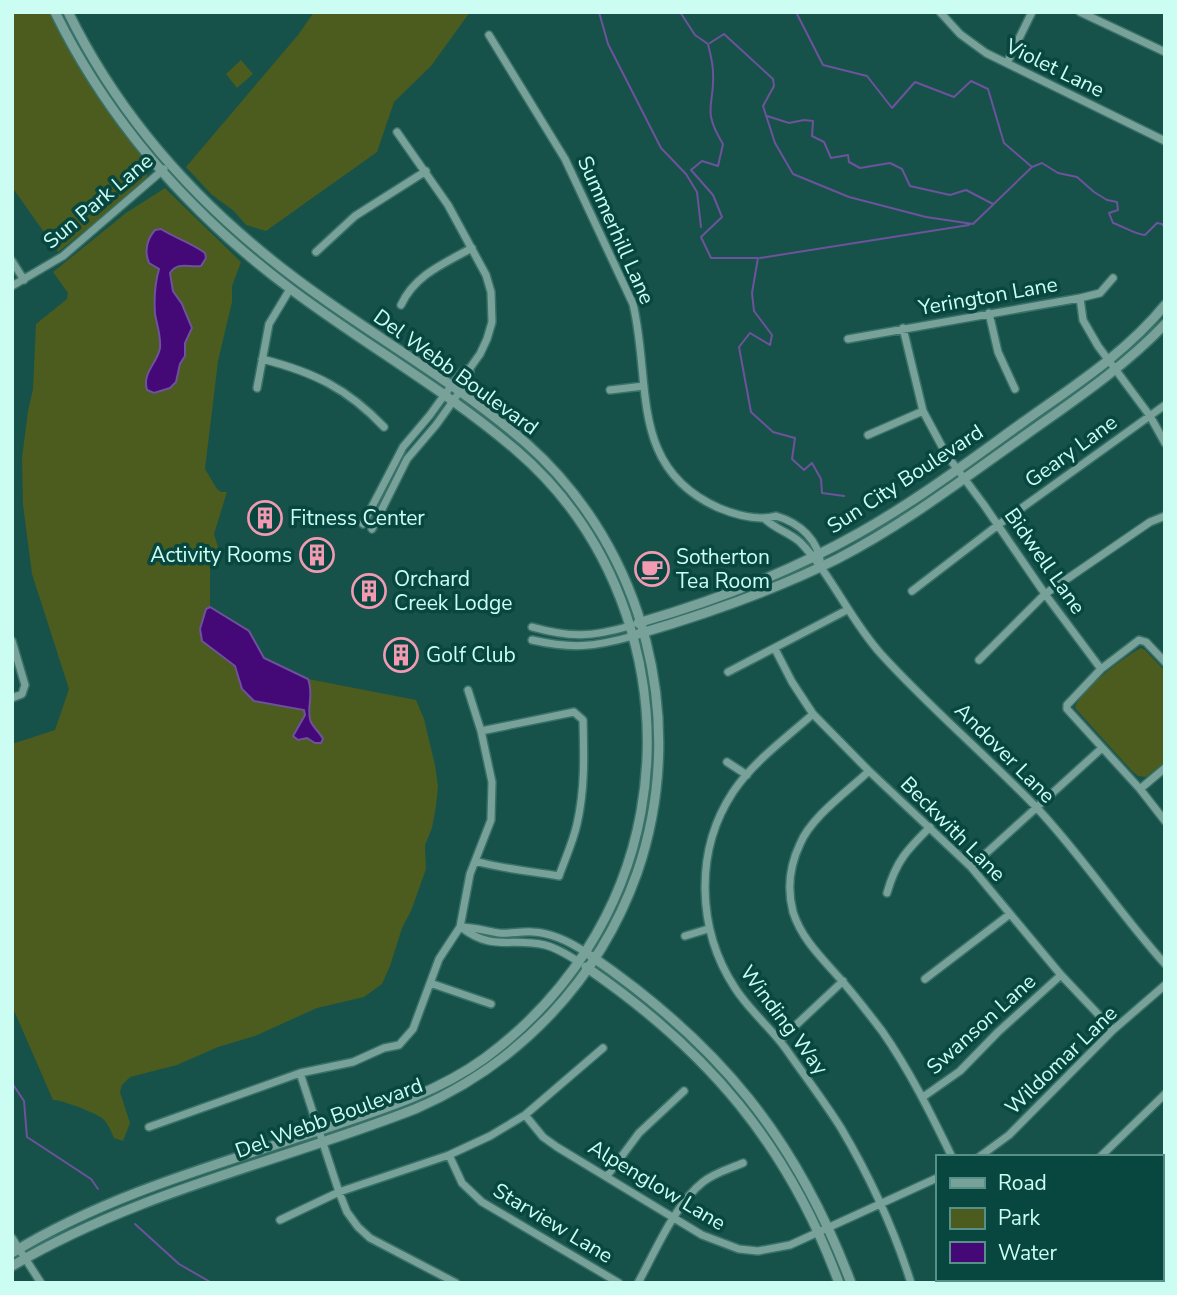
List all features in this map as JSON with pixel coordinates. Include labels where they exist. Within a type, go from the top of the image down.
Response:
[{"type":"street","name":"Del Webb Boulevard","points":[[55,12],[102,94],[161,171],[211,223],[290,289],[452,402],[518,452],[547,480],[571,509],[607,568],[633,636],[643,679],[647,717],[644,796],[636,838],[623,878],[607,915],[586,952],[560,988],[532,1018],[480,1062],[404,1102],[321,1136]]},
{"type":"street","name":"Del Webb Boulevard","points":[[12,1266],[20,1254],[80,1217],[140,1191],[423,1105],[458,1088],[486,1070],[540,1026],[596,959],[617,921],[634,881],[655,796],[659,757],[659,716],[643,627],[617,562],[593,521],[567,486],[526,444],[269,258],[219,214],[170,164],[112,87],[68,12]]},
{"type":"street","name":"Violet Lane","points":[[940,12],[948,23],[974,46],[1165,141]]},
{"type":"street","points":[[1007,63],[1032,12]]},
{"type":"street","points":[[1080,12],[1165,52]]},
{"type":"street","name":"Summerhill Lane","points":[[489,35],[565,159],[621,275],[633,304],[639,329],[652,436],[673,476],[688,491],[724,510],[765,519],[776,516],[797,525],[813,540],[821,566]]},
{"type":"street","points":[[372,528],[407,459],[470,375],[470,368],[487,340],[493,307],[486,275],[472,248],[426,171],[397,132]]},
{"type":"street","name":"Sun Park Lane","points":[[12,286],[44,269],[76,246],[170,164]]},
{"type":"street","points":[[316,252],[355,216],[426,171]]},
{"type":"street","points":[[401,305],[406,293],[418,280],[472,248]]},
{"type":"street","points":[[12,261],[24,280]]},
{"type":"street","name":"Yerington Lane","points":[[848,339],[1080,298],[1100,293],[1113,278]]},
{"type":"street","points":[[257,388],[269,324],[290,289]]},
{"type":"street","points":[[1080,298],[1083,320],[1112,366],[1150,416],[1165,443]]},
{"type":"street","name":"Sun City Boulevard","points":[[1112,366],[1165,305]]},
{"type":"street","points":[[989,313],[998,352],[1015,389]]},
{"type":"street","name":"Sun City Boulevard","points":[[630,625],[643,627],[755,596],[821,566],[906,518],[960,474],[1112,366],[1165,324]]},
{"type":"street","name":"Bidwell Lane","points":[[903,328],[923,411],[960,474],[1101,669]]},
{"type":"street","points":[[262,359],[294,367],[327,381],[355,399],[384,427]]},
{"type":"street","points":[[363,524],[403,447],[464,370],[470,368]]},
{"type":"street","points":[[610,390],[644,386]]},
{"type":"street","name":"Geary Lane","points":[[912,591],[998,525],[1165,405]]},
{"type":"street","points":[[869,435],[923,411]]},
{"type":"street","name":"Sun City Boulevard","points":[[633,636],[643,627],[751,585],[816,555],[880,522],[960,474]]},
{"type":"street","points":[[979,660],[1045,594],[1150,522],[1165,516]]},
{"type":"street","name":"Andover Lane","points":[[821,566],[847,610],[880,653],[1037,808],[1066,840],[1165,964]]},
{"type":"street","points":[[728,672],[847,610]]},
{"type":"street","points":[[532,627],[564,635],[586,636],[630,625]]},
{"type":"street","points":[[532,640],[587,647],[633,636]]},
{"type":"street","points":[[1165,662],[1146,642],[1139,640],[1101,669],[1067,705],[1067,709],[1140,789],[1165,821]]},
{"type":"street","points":[[12,641],[25,685],[22,694],[12,698]]},
{"type":"street","name":"Beckwith Lane","points":[[775,649],[813,714],[971,867],[1061,975],[1113,1030]]},
{"type":"street","points":[[149,1127],[300,1073],[353,1062],[384,1048],[398,1045],[413,1028],[439,959],[460,927],[462,908],[475,861],[491,820],[492,782],[481,731],[468,690]]},
{"type":"street","points":[[475,861],[505,870],[559,876],[576,827],[585,765],[583,720],[574,712],[481,731]]},
{"type":"street","name":"Winding Way","points":[[813,714],[747,775],[725,807],[712,838],[705,884],[708,929],[719,961],[736,990],[780,1040],[839,1126],[881,1204],[911,1283]]},
{"type":"street","points":[[971,867],[1102,748]]},
{"type":"street","points":[[727,762],[747,775]]},
{"type":"street","points":[[1140,789],[1165,768]]},
{"type":"street","points":[[869,771],[813,823],[800,842],[789,887],[793,910],[799,928],[811,946],[843,981],[882,1032],[923,1097],[952,1155]]},
{"type":"street","points":[[887,893],[893,871],[930,827]]},
{"type":"street","points":[[925,979],[1010,914]]},
{"type":"street","points":[[460,927],[476,927],[501,933],[533,932],[562,939],[586,952],[664,1010],[741,1088],[787,1149],[851,1283]]},
{"type":"street","points":[[460,927],[474,938],[484,941],[545,945],[579,962],[657,1019],[723,1083],[777,1155],[824,1231],[839,1283]]},
{"type":"street","points":[[685,936],[708,929]]},
{"type":"street","name":"Swanson Lane","points":[[923,1097],[960,1071],[1061,975]]},
{"type":"street","points":[[780,1040],[843,981]]},
{"type":"street","points":[[430,983],[491,1004]]},
{"type":"street","name":"Wildomar Lane","points":[[982,1155],[1009,1135],[1113,1030],[1165,985]]},
{"type":"street","points":[[280,1220],[340,1192],[449,1155],[490,1136],[525,1115],[603,1048]]},
{"type":"street","points":[[300,1073],[347,1212],[370,1238],[456,1283]]},
{"type":"street","points":[[607,1176],[639,1133],[684,1091]]},
{"type":"street","points":[[1102,1155],[1165,1094]]},
{"type":"street","name":"Alpenglow Lane","points":[[525,1115],[543,1137],[702,1235],[739,1249],[775,1250],[824,1231]]},
{"type":"street","name":"Starview Lane","points":[[449,1155],[462,1183],[482,1202],[619,1283]]},
{"type":"street","points":[[638,1283],[675,1217],[693,1191],[704,1181],[743,1163]]},
{"type":"street","points":[[824,1231],[936,1178]]},
{"type":"street","points":[[12,1238],[41,1283]]},
{"type":"green space","points":[[12,12],[51,12],[148,160],[147,177],[58,252],[12,187]]},
{"type":"green space","points":[[314,12],[470,12],[431,66],[394,102],[377,152],[266,231],[246,225],[186,167],[298,35]]},
{"type":"green space","points":[[241,60],[253,74],[237,88],[226,74]]},
{"type":"green space","points":[[165,188],[241,262],[232,286],[232,302],[218,361],[205,469],[217,489],[227,492],[214,534],[218,547],[210,569],[210,607],[259,666],[308,679],[416,700],[424,719],[438,786],[432,828],[425,845],[426,869],[382,984],[364,997],[317,1008],[255,1036],[218,1047],[177,1065],[130,1077],[122,1085],[120,1092],[130,1123],[123,1141],[114,1138],[108,1125],[99,1116],[71,1104],[53,1100],[12,1006],[12,744],[55,730],[69,689],[32,574],[23,505],[22,458],[33,389],[36,324],[67,299],[68,293],[53,272],[126,213]]},
{"type":"green space","points":[[1141,648],[1165,671],[1165,762],[1146,777],[1138,776],[1131,770],[1075,708],[1093,684],[1124,658]]},
{"type":"water","points":[[161,229],[200,249],[206,258],[201,266],[180,266],[170,273],[173,291],[192,328],[185,343],[185,356],[180,364],[176,382],[170,388],[154,393],[147,390],[146,378],[160,348],[155,314],[159,269],[149,263],[147,250],[152,234]]},
{"type":"water","points":[[210,607],[249,631],[264,658],[308,679],[310,719],[323,739],[321,743],[307,738],[298,740],[293,736],[305,715],[304,710],[254,701],[242,689],[235,666],[202,641],[200,629],[206,609]]},
{"type":"waterway","points":[[599,12],[608,44],[661,148],[686,174],[697,192],[701,227]]},
{"type":"waterway","points":[[680,12],[695,35],[708,44],[713,72],[712,122],[723,144],[718,166],[702,161],[691,170],[713,195],[722,217],[701,237],[711,258],[758,258],[752,293],[754,311],[772,335],[770,345],[750,333],[739,347],[751,412],[773,432],[795,438],[792,459],[804,470],[812,463],[821,479],[822,493],[844,496]]},
{"type":"waterway","points":[[796,12],[823,65],[867,76],[892,108],[915,82],[954,97],[971,81],[988,89],[1004,143],[1032,167],[1042,163],[1058,173],[1077,177],[1094,192],[1107,200],[1117,202],[1118,210],[1109,213],[1113,223],[1145,235],[1157,223],[1165,228]]},
{"type":"waterway","points":[[710,43],[724,34],[773,79],[774,86],[763,106],[775,143],[793,174],[849,197],[926,217],[973,224],[1031,168]]},
{"type":"waterway","points":[[767,116],[789,123],[813,121],[812,136],[824,142],[831,158],[848,155],[849,162],[860,168],[890,163],[902,169],[910,186],[950,195],[966,190],[993,204]]},
{"type":"waterway","points":[[760,258],[969,225]]},
{"type":"waterway","points":[[12,1083],[24,1101],[27,1137],[91,1179],[98,1189]]},
{"type":"waterway","points":[[135,1224],[179,1264],[212,1283]]},
{"type":"place","name":"Fitness Center","points":[[265,518]]},
{"type":"place","name":"Activity Rooms","points":[[317,555]]},
{"type":"place","name":"Sotherton Tea Room","points":[[652,569]]},
{"type":"place","name":"Orchard Creek Lodge","points":[[369,591]]},
{"type":"place","name":"Golf Club","points":[[401,655]]}]
